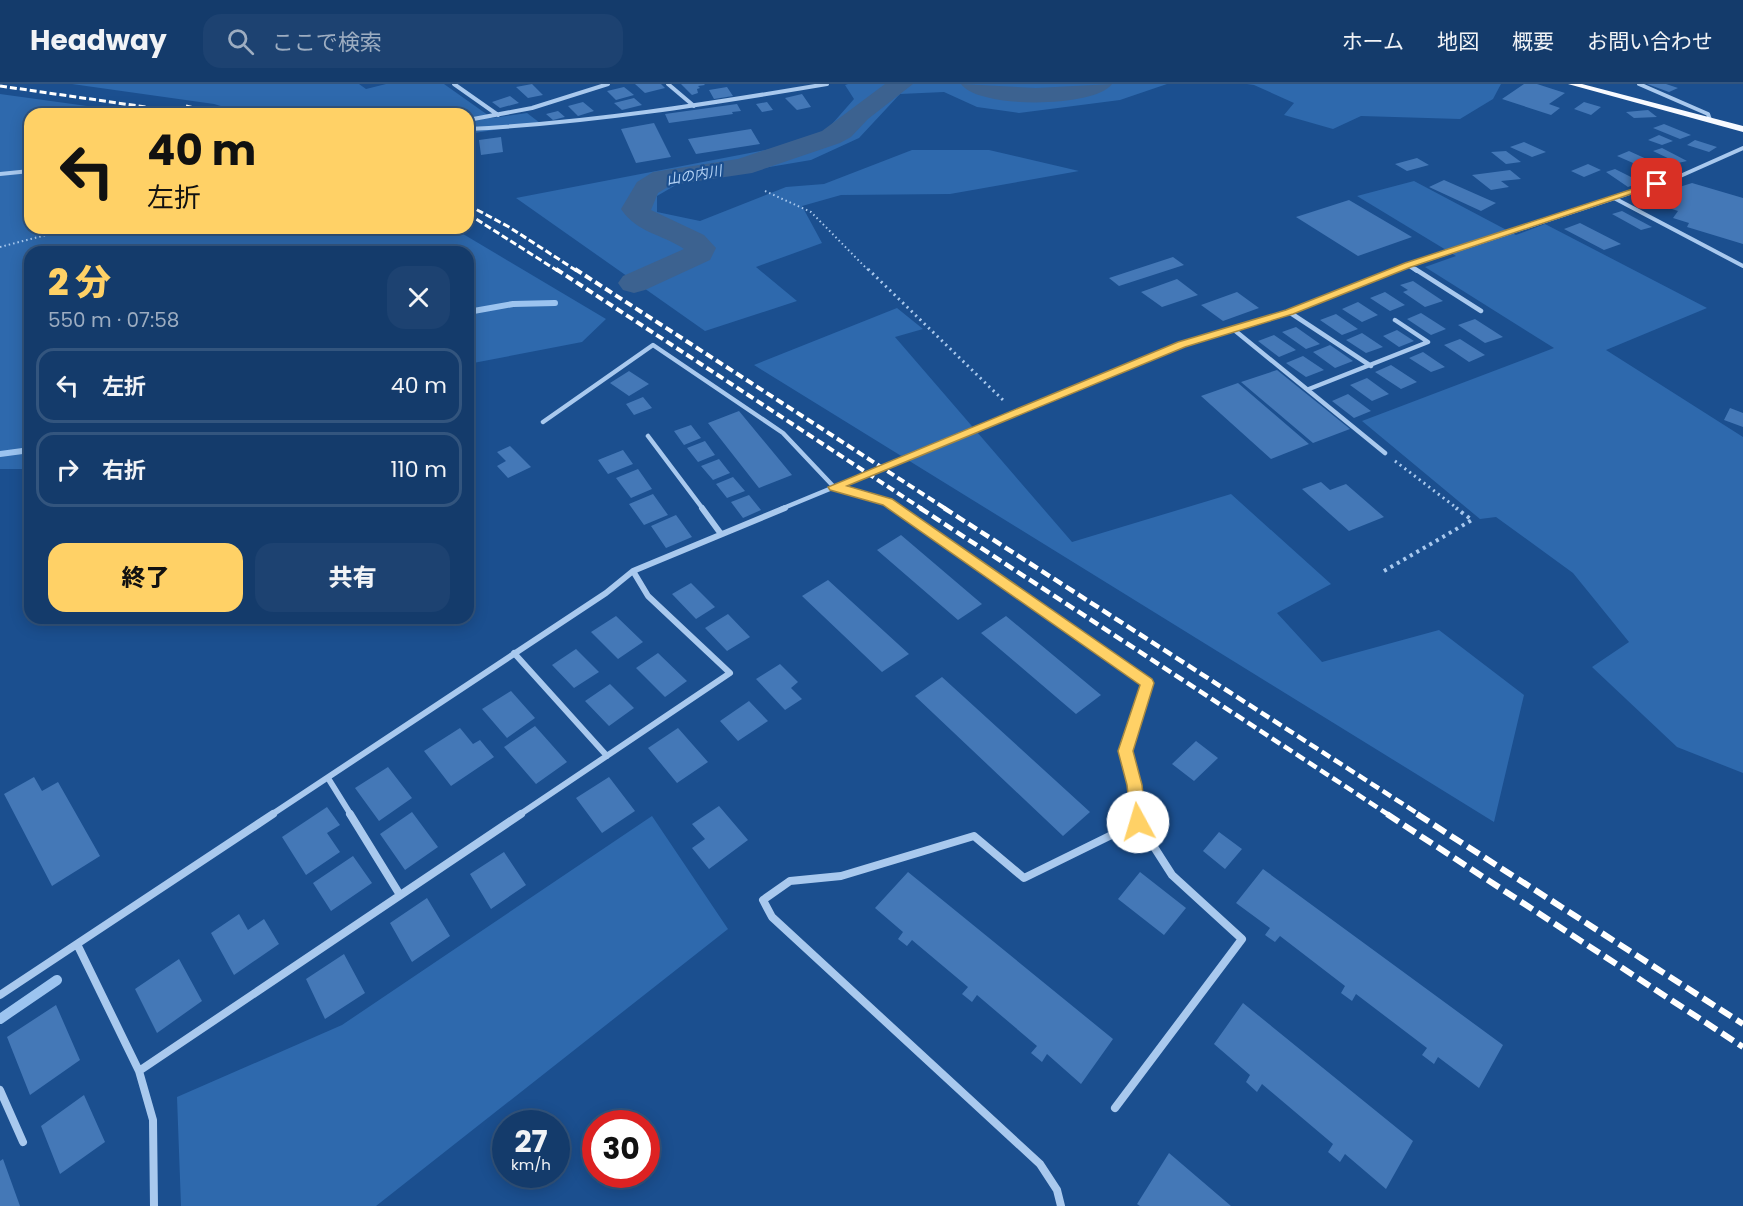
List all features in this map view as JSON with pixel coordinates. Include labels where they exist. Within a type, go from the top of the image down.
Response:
[{"type":"highway","points":[[1572,84],[1743,129]]},
{"type":"street","points":[[454,84],[498,115]]},
{"type":"street","points":[[592,84],[599,88]]},
{"type":"street","points":[[474,119],[564,100],[608,84]]},
{"type":"street","points":[[668,84],[694,106]]},
{"type":"street","points":[[474,129],[548,125],[694,106],[827,84]]},
{"type":"street","points":[[1639,84],[1708,114],[1710,120]]},
{"type":"street","points":[[0,995],[606,593],[633,571],[1181,344],[1289,312],[1408,265],[1678,177],[1743,148]]},
{"type":"street","points":[[0,174],[24,172]]},
{"type":"street","points":[[1613,197],[1743,266]]},
{"type":"street","points":[[1408,265],[1481,311]]},
{"type":"street","points":[[1289,312],[1371,366]]},
{"type":"street","points":[[1309,389],[1428,342],[1395,320]]},
{"type":"street","points":[[1233,329],[1385,453]]},
{"type":"street","points":[[543,422],[653,345],[783,433],[834,487],[888,502],[1147,683],[1125,751],[1135,785],[1138,822],[1172,875],[1242,939],[1115,1108]]},
{"type":"street","points":[[648,436],[721,534]]},
{"type":"street","points":[[139,1071],[730,673],[648,596],[633,571]]},
{"type":"street","points":[[514,653],[607,756]]},
{"type":"street","points":[[328,778],[400,895]]},
{"type":"street","points":[[1061,1206],[1057,1190],[1040,1164],[772,916],[763,900],[790,881],[841,876],[974,836],[1024,878],[1138,822]]},
{"type":"street","points":[[77,944],[139,1071],[153,1120],[154,1206]]},
{"type":"street","points":[[0,1090],[23,1142]]},
{"type":"path","points":[[765,191],[811,212],[931,333],[1016,412]]},
{"type":"path","points":[[0,246],[49,234]]},
{"type":"path","points":[[1384,571],[1472,520],[1385,453]]},
{"type":"shaded area","points":[[72,84],[359,84],[366,89],[386,84],[444,84],[492,118],[527,113],[540,123],[474,133],[474,108],[227,108],[214,104]]},
{"type":"shaded area","points":[[1167,84],[1120,100],[1019,113],[977,107],[944,92],[900,94],[859,138],[811,160],[681,182],[657,196],[657,212],[700,221],[786,187],[824,184],[912,150],[989,150],[1079,171],[950,194],[841,195],[802,206],[822,243],[756,267],[797,301],[705,331],[516,198],[818,140],[854,99],[845,85]]},
{"type":"shaded area","points":[[1247,84],[1501,84],[1493,99],[1460,119],[1361,116],[1333,129],[1284,115],[1294,103]]},
{"type":"shaded area","points":[[0,94],[102,108],[24,108],[24,234],[463,234],[606,319],[582,342],[474,363],[474,246],[24,246],[24,469],[0,469]]},
{"type":"shaded area","points":[[1414,181],[1516,235],[1545,224],[1707,308],[1606,350],[1743,437],[1743,773],[1677,747],[1592,667],[1629,642],[1573,573],[1496,517],[1480,519],[1362,421],[1554,348],[1425,267],[1456,256],[1357,196]]},
{"type":"shaded area","points":[[897,308],[923,329],[895,337],[1072,542],[1231,494],[1331,584],[1277,613],[1322,662],[1439,630],[1524,695],[1494,822],[754,365]]},
{"type":"shaded area","points":[[652,816],[728,929],[498,1110],[492,1110],[492,1115],[376,1206],[181,1206],[177,1097],[342,1025]]},
{"type":"building","points":[[532,84],[543,95],[528,98],[516,87]]},
{"type":"building","points":[[635,84],[661,84],[665,88],[645,93]]},
{"type":"building","points":[[681,84],[705,85],[698,86],[700,88],[697,89],[698,93],[692,95]]},
{"type":"building","points":[[1524,84],[1537,84],[1565,93],[1549,104],[1560,108],[1551,115],[1502,99]]},
{"type":"building","points":[[1647,84],[1666,84],[1678,88],[1669,92]]},
{"type":"building","points":[[624,87],[634,95],[616,100],[607,91]]},
{"type":"building","points":[[727,87],[733,96],[714,99],[709,90]]},
{"type":"building","points":[[802,94],[811,107],[797,110],[785,98]]},
{"type":"building","points":[[510,96],[519,103],[500,108],[492,102]]},
{"type":"building","points":[[634,98],[642,105],[622,110],[614,103]]},
{"type":"building","points":[[583,102],[594,111],[578,116],[568,106]]},
{"type":"building","points":[[767,102],[773,110],[762,112],[756,104]]},
{"type":"building","points":[[1584,102],[1601,107],[1591,115],[1574,109]]},
{"type":"building","points":[[737,104],[741,111],[732,112],[733,114],[669,123],[665,114]]},
{"type":"building","points":[[1648,110],[1657,117],[1634,118],[1626,112]]},
{"type":"building","points":[[558,111],[565,117],[553,120],[546,114]]},
{"type":"building","points":[[654,123],[671,157],[636,163],[621,129]]},
{"type":"building","points":[[1664,124],[1691,135],[1680,139],[1653,128]]},
{"type":"building","points":[[751,129],[760,144],[696,154],[688,139]]},
{"type":"building","points":[[1659,135],[1673,141],[1662,145],[1648,140]]},
{"type":"building","points":[[501,137],[503,152],[481,155],[479,140]]},
{"type":"building","points":[[1695,140],[1717,147],[1709,152],[1687,145]]},
{"type":"building","points":[[1524,142],[1546,152],[1532,157],[1510,147]]},
{"type":"building","points":[[1662,148],[1687,161],[1678,163],[1653,151]]},
{"type":"building","points":[[1506,151],[1521,162],[1506,164],[1491,152]]},
{"type":"building","points":[[1629,151],[1651,161],[1640,166],[1617,156]]},
{"type":"building","points":[[1417,158],[1429,165],[1407,171],[1395,164]]},
{"type":"building","points":[[1588,164],[1601,170],[1584,177],[1571,171]]},
{"type":"building","points":[[1615,169],[1641,182],[1628,187],[1606,172]]},
{"type":"building","points":[[1510,170],[1521,179],[1501,181],[1509,187],[1491,190],[1472,175]]},
{"type":"building","points":[[1444,180],[1496,203],[1481,211],[1429,187]]},
{"type":"building","points":[[1692,183],[1743,198],[1743,244],[1687,227],[1689,223],[1673,218],[1678,211],[1660,205],[1670,190]]},
{"type":"building","points":[[1349,200],[1412,237],[1358,256],[1296,217]]},
{"type":"building","points":[[1622,211],[1652,227],[1641,230],[1612,214]]},
{"type":"building","points":[[1580,223],[1621,244],[1604,250],[1564,229]]},
{"type":"building","points":[[1173,257],[1184,265],[1119,286],[1109,278]]},
{"type":"building","points":[[1177,279],[1198,295],[1162,307],[1141,292]]},
{"type":"building","points":[[1413,281],[1443,301],[1425,307],[1403,292],[1408,290],[1400,285]]},
{"type":"building","points":[[1237,292],[1259,308],[1223,321],[1201,305]]},
{"type":"building","points":[[1385,292],[1405,305],[1390,311],[1370,298]]},
{"type":"building","points":[[1358,302],[1378,315],[1362,322],[1342,309]]},
{"type":"building","points":[[1421,313],[1446,329],[1431,335],[1407,319]]},
{"type":"building","points":[[1336,314],[1358,329],[1342,335],[1320,320]]},
{"type":"building","points":[[1475,319],[1503,337],[1485,343],[1458,325]]},
{"type":"building","points":[[1296,327],[1320,344],[1306,349],[1282,332]]},
{"type":"building","points":[[1397,330],[1414,341],[1399,347],[1383,336]]},
{"type":"building","points":[[1362,333],[1383,347],[1366,353],[1346,340]]},
{"type":"building","points":[[1274,335],[1296,350],[1279,357],[1258,341]]},
{"type":"building","points":[[1460,339],[1485,355],[1469,362],[1444,345]]},
{"type":"building","points":[[1330,345],[1353,361],[1335,368],[1313,352]]},
{"type":"building","points":[[1423,352],[1445,367],[1431,372],[1409,358]]},
{"type":"building","points":[[1303,356],[1324,370],[1306,377],[1286,363]]},
{"type":"building","points":[[1391,365],[1417,382],[1401,389],[1375,372]]},
{"type":"building","points":[[1277,370],[1350,429],[1313,443],[1241,382]]},
{"type":"building","points":[[629,371],[649,384],[629,396],[610,383]]},
{"type":"building","points":[[1367,378],[1389,394],[1372,401],[1350,385]]},
{"type":"building","points":[[1238,383],[1309,444],[1271,459],[1201,396]]},
{"type":"building","points":[[1348,394],[1371,411],[1354,418],[1332,401]]},
{"type":"building","points":[[643,397],[652,408],[634,415],[626,404]]},
{"type":"building","points":[[1730,408],[1743,413],[1743,427],[1724,420]]},
{"type":"building","points":[[739,411],[792,475],[759,488],[708,423]]},
{"type":"building","points":[[691,425],[701,438],[684,445],[674,431]]},
{"type":"building","points":[[705,441],[715,455],[698,462],[687,448]]},
{"type":"building","points":[[510,446],[531,467],[508,478],[497,466],[506,461],[497,452]]},
{"type":"building","points":[[623,450],[633,464],[608,474],[598,460]]},
{"type":"building","points":[[719,459],[730,473],[713,480],[701,466]]},
{"type":"building","points":[[638,469],[652,489],[631,498],[616,478]]},
{"type":"building","points":[[733,477],[745,491],[727,498],[716,484]]},
{"type":"building","points":[[1321,482],[1330,490],[1346,484],[1384,517],[1349,531],[1302,489]]},
{"type":"building","points":[[653,494],[668,515],[644,525],[629,504]]},
{"type":"building","points":[[749,495],[761,510],[743,518],[731,502]]},
{"type":"building","points":[[676,515],[692,537],[666,548],[651,526]]},
{"type":"building","points":[[901,535],[982,604],[958,620],[877,550]]},
{"type":"building","points":[[828,580],[909,654],[882,672],[802,596]]},
{"type":"building","points":[[691,583],[715,607],[696,619],[672,594]]},
{"type":"building","points":[[728,614],[750,637],[727,651],[705,628]]},
{"type":"building","points":[[616,616],[643,642],[618,659],[591,632]]},
{"type":"building","points":[[1006,616],[1101,695],[1076,714],[981,633]]},
{"type":"building","points":[[576,649],[599,672],[574,688],[552,665]]},
{"type":"building","points":[[658,653],[687,681],[665,697],[636,668]]},
{"type":"building","points":[[780,664],[798,682],[791,688],[802,699],[785,710],[756,679]]},
{"type":"building","points":[[942,677],[1090,812],[1063,836],[915,696]]},
{"type":"building","points":[[610,684],[634,708],[609,726],[585,701]]},
{"type":"building","points":[[511,691],[535,718],[507,738],[482,709]]},
{"type":"building","points":[[749,701],[768,721],[738,741],[720,721]]},
{"type":"building","points":[[535,726],[567,762],[536,784],[504,747]]},
{"type":"building","points":[[460,728],[473,744],[480,740],[494,757],[451,786],[424,751]]},
{"type":"building","points":[[678,728],[708,762],[677,783],[648,748]]},
{"type":"building","points":[[1196,741],[1218,758],[1194,781],[1172,764]]},
{"type":"building","points":[[388,767],[412,798],[379,821],[355,788]]},
{"type":"building","points":[[34,777],[42,791],[58,782],[100,856],[52,886],[4,794]]},
{"type":"building","points":[[609,777],[635,811],[602,833],[576,798]]},
{"type":"building","points":[[719,806],[748,840],[709,869],[692,848],[705,839],[692,824]]},
{"type":"building","points":[[327,807],[340,825],[327,833],[340,852],[306,875],[282,837]]},
{"type":"building","points":[[412,812],[438,847],[405,870],[380,834]]},
{"type":"building","points":[[1219,832],[1242,849],[1225,869],[1203,851]]},
{"type":"building","points":[[504,852],[526,885],[491,909],[470,874]]},
{"type":"building","points":[[353,856],[372,883],[331,911],[313,883]]},
{"type":"building","points":[[1263,869],[1503,1045],[1479,1088],[1438,1057],[1434,1064],[1422,1055],[1427,1048],[1356,994],[1352,1001],[1341,993],[1345,986],[1280,936],[1275,942],[1265,935],[1270,928],[1236,903]]},
{"type":"building","points":[[908,872],[1113,1039],[1081,1084],[1047,1054],[1042,1062],[1031,1053],[1037,1046],[977,995],[972,1002],[962,994],[968,987],[912,940],[907,946],[898,939],[903,932],[875,908]]},
{"type":"building","points":[[1140,872],[1186,908],[1164,935],[1118,899]]},
{"type":"building","points":[[427,898],[450,936],[412,962],[390,923]]},
{"type":"building","points":[[239,914],[248,930],[264,919],[279,944],[234,975],[211,933]]},
{"type":"building","points":[[344,954],[365,993],[325,1019],[306,979]]},
{"type":"building","points":[[179,959],[202,1001],[157,1033],[135,989]]},
{"type":"building","points":[[1243,1003],[1413,1141],[1386,1189],[1345,1154],[1340,1162],[1328,1152],[1333,1144],[1262,1084],[1257,1092],[1246,1082],[1250,1075],[1214,1044]]},
{"type":"building","points":[[56,1005],[80,1060],[30,1095],[7,1037]]},
{"type":"building","points":[[84,1095],[105,1142],[60,1174],[41,1126]]},
{"type":"building","points":[[1169,1153],[1231,1206],[1140,1206],[1137,1204]]},
{"type":"building","points":[[3,1159],[20,1206],[0,1206],[0,1161]]},
{"type":"waterway","name":"山の内川","points":[[634,283],[699,254],[701,248],[685,237],[657,226],[641,216],[635,209],[647,188],[663,178],[742,167],[831,137],[842,131],[859,114],[901,84]]},
{"type":"waterway","name":"山の内川","points":[[973,84],[1003,93],[1020,95],[1070,92],[1100,84]]},
{"type":"waterway","points":[[474,311],[513,304],[555,303]]},
{"type":"waterway","points":[[0,454],[24,451]]},
{"type":"waterway","points":[[0,1019],[57,980]]},
{"type":"railway","points":[[0,86],[152,108]]},
{"type":"railway","points":[[186,106],[194,108]]},
{"type":"railway","points":[[474,208],[509,227],[577,271]]},
{"type":"railway","points":[[474,218],[558,271]]},
{"type":"railway","points":[[556,269],[922,509]]},
{"type":"railway","points":[[575,269],[946,509]]},
{"type":"railway","points":[[920,508],[1389,815]]},
{"type":"railway","points":[[944,508],[1420,815]]},
{"type":"railway","points":[[1387,814],[1743,1047]]},
{"type":"railway","points":[[1417,814],[1743,1024]]},
{"type":"route","points":[[1138,822],[1135,785],[1125,751],[1147,683],[888,502],[834,487],[1181,344],[1289,312],[1408,265],[1657,184]]}]
